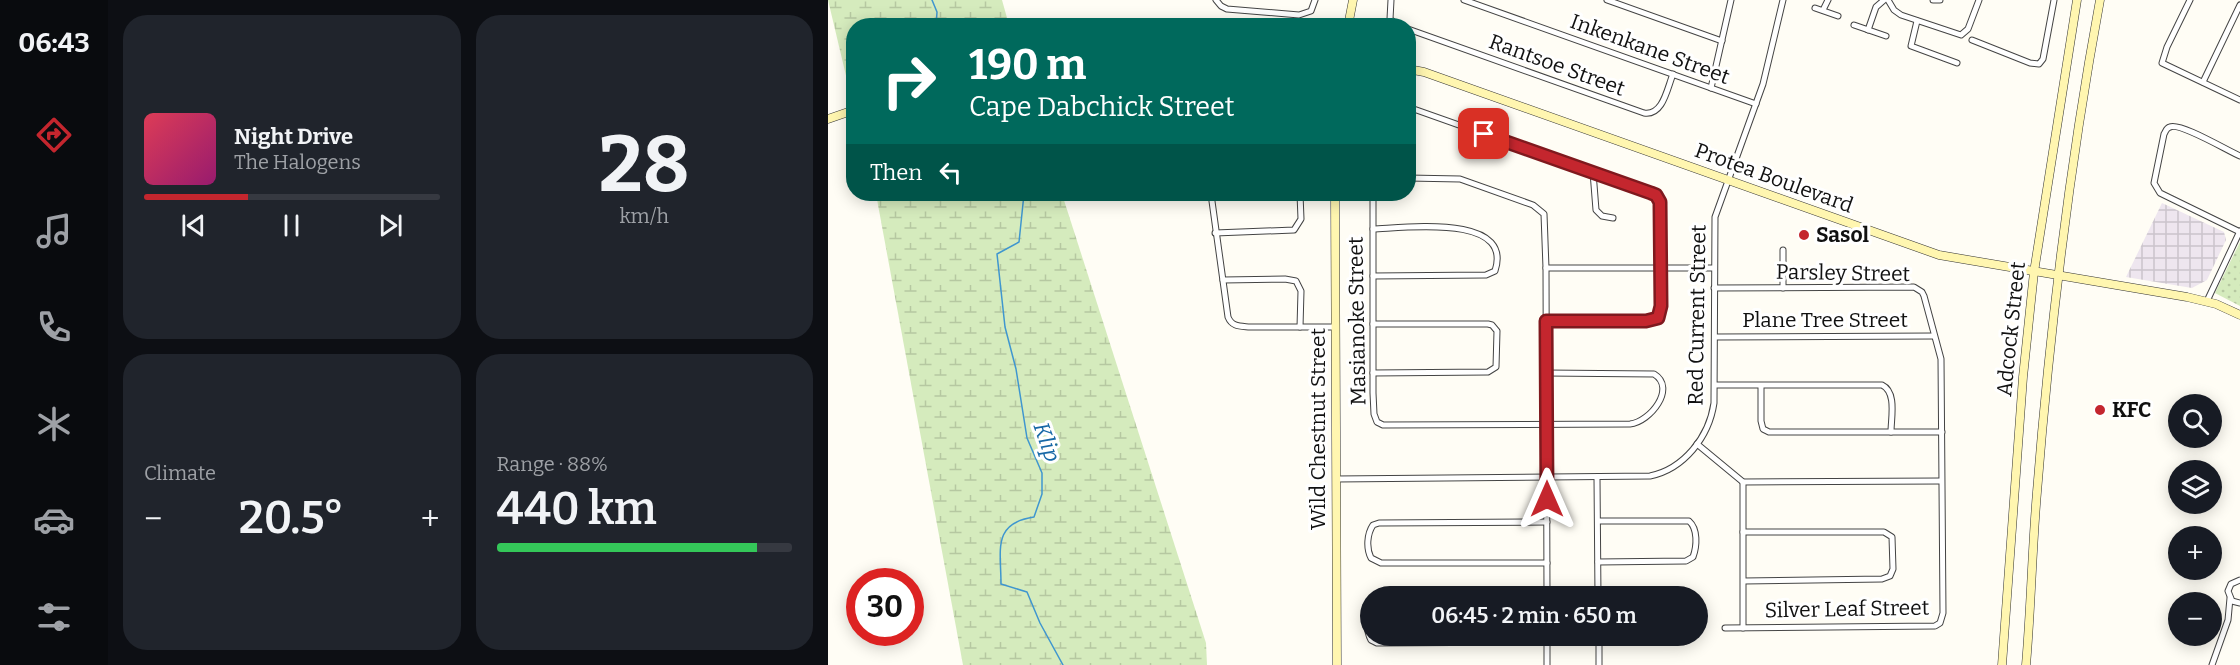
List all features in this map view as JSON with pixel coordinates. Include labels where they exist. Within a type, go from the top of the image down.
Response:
[{"type":"street","points":[[1216,0],[1227,9],[1299,15],[1311,11],[1315,0]]},
{"type":"street","points":[[1350,18],[1353,0]]},
{"type":"street","points":[[1390,18],[1391,0]]},
{"type":"street","name":"Inkenkane Street","points":[[1464,0],[1756,104]]},
{"type":"street","points":[[1607,0],[1722,41]]},
{"type":"street","points":[[1711,88],[1731,0]]},
{"type":"street","name":"Red Current Street","points":[[1336,479],[1633,477],[1659,474],[1682,460],[1697,444],[1708,426],[1713,411],[1715,218],[1768,67],[1784,0]]},
{"type":"street","points":[[1823,10],[1828,0]]},
{"type":"street","points":[[1868,30],[1876,7],[1884,0]]},
{"type":"street","points":[[1888,0],[1897,13],[1961,35],[1968,29],[1979,0]]},
{"type":"street","points":[[1933,0],[1940,0]]},
{"type":"street","points":[[1972,40],[2030,63],[2039,64],[2043,59],[2054,0]]},
{"type":"street","name":"Adcock Street","points":[[2002,665],[2022,389],[2034,272],[2077,0]]},
{"type":"street","name":"Adcock Street","points":[[2026,665],[2038,476],[2059,276],[2100,0]]},
{"type":"street","points":[[2190,0],[2167,47],[2162,63],[2240,100]]},
{"type":"street","points":[[2203,82],[2240,5]]},
{"type":"street","points":[[1815,8],[1838,16]]},
{"type":"street","points":[[1917,21],[1911,46],[1958,63]]},
{"type":"street","points":[[1854,25],[1886,36]]},
{"type":"street","name":"Rantsoe Street","points":[[1416,32],[1644,113],[1652,114],[1658,110],[1673,74]]},
{"type":"street","name":"Protea Boulevard","points":[[1416,70],[1939,255],[2206,301],[2240,315]]},
{"type":"street","points":[[1416,110],[1651,193],[1658,198],[1661,311],[1656,320],[1546,321]]},
{"type":"street","points":[[828,119],[846,113]]},
{"type":"street","points":[[2206,301],[2240,232],[2160,193],[2154,183],[2164,134],[2168,127],[2182,128],[2240,156]]},
{"type":"street","points":[[1593,172],[1596,210],[1602,216],[1613,218]]},
{"type":"street","points":[[1416,178],[1457,178],[1537,207],[1543,212],[1545,218],[1547,586]]},
{"type":"street","points":[[1212,201],[1228,317],[1234,325],[1336,327]]},
{"type":"street","points":[[1215,233],[1294,230],[1301,219],[1300,201]]},
{"type":"street","name":"Wild Chestnut Street","points":[[1335,201],[1337,665]]},
{"type":"street","name":"Masianoke Street","points":[[1373,201],[1374,414],[1376,420],[1380,425],[1546,423]]},
{"type":"street","points":[[1373,229],[1457,228],[1488,238],[1494,245],[1496,257],[1495,271],[1486,275],[1373,276]]},
{"type":"street","points":[[1783,250],[1783,288]]},
{"type":"street","points":[[1546,268],[1714,268]]},
{"type":"street","points":[[1223,280],[1285,279],[1296,281],[1301,287],[1300,327]]},
{"type":"street","name":"Parsley Street","points":[[1714,288],[1914,287],[1922,292],[1941,359],[1941,484]]},
{"type":"street","points":[[1374,324],[1488,324],[1497,331],[1496,367],[1488,372],[1374,373]]},
{"type":"street","name":"Plane Tree Street","points":[[1715,337],[1934,336]]},
{"type":"street","points":[[1546,373],[1650,373],[1660,378],[1661,395],[1657,408],[1637,424],[1546,423]]},
{"type":"street","points":[[1714,385],[1886,386],[1891,394],[1892,432]]},
{"type":"street","points":[[1761,386],[1762,426],[1769,432],[1941,432]]},
{"type":"street","points":[[1697,444],[1743,482],[1941,484]]},
{"type":"street","points":[[1597,478],[1598,586]]},
{"type":"street","points":[[1743,482],[1743,628]]},
{"type":"street","name":"Silver Leaf Street","points":[[1725,628],[1938,625],[1942,613],[1941,484]]},
{"type":"street","points":[[1598,521],[1689,521],[1694,528],[1695,550],[1694,557],[1686,561],[1598,562]]},
{"type":"street","points":[[1547,522],[1379,523],[1373,525],[1370,530],[1368,550],[1371,558],[1381,563],[1547,562]]},
{"type":"street","points":[[1743,532],[1884,532],[1892,537],[1893,569],[1890,576],[1882,579],[1744,581]]},
{"type":"street","points":[[2212,665],[2228,620],[2229,587],[2239,579]]},
{"type":"street","points":[[2228,620],[2240,604],[2230,598]]},
{"type":"street","points":[[1547,646],[1547,665]]},
{"type":"street","points":[[1599,646],[1599,665]]},
{"type":"shaded area","points":[[2162,203],[2224,232],[2226,240],[2207,280],[2192,288],[2126,277]]},
{"type":"green space","points":[[828,0],[1002,0],[1007,18],[846,18],[846,76]]},
{"type":"green space","points":[[877,201],[1064,201],[1206,643],[1207,665],[963,665]]},
{"type":"green space","points":[[2240,242],[2240,306],[2215,293]]},
{"type":"waterway","name":"Klip","points":[[932,0],[937,12],[937,18]]},
{"type":"waterway","name":"Klip","points":[[1023,201],[1019,242],[997,254],[1005,327],[1016,369],[1027,438],[1042,473],[1042,494],[1034,517],[1011,525],[1005,532],[1000,549],[1001,584],[1027,592],[1040,623],[1063,665]]},
{"type":"place","name":"Sasol","points":[[1804,235]]},
{"type":"place","name":"KFC","points":[[2100,410]]},
{"type":"route","points":[[1484,134],[1651,193],[1656,195],[1660,202],[1661,306],[1658,318],[1653,321],[1546,321],[1547,499]]}]
